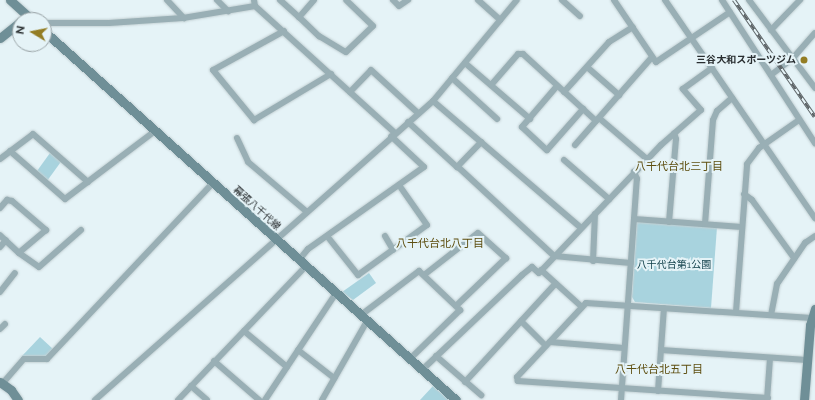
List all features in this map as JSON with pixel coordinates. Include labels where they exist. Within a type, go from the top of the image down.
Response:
[{"type":"main road","points":[[10,0],[21,12]]},
{"type":"main road","points":[[0,38],[12,28]]},
{"type":"main road","name":"幕張八千代線","points":[[52,38],[456,400]]},
{"type":"main road","points":[[804,400],[813,314]]},
{"type":"main road","points":[[1,383],[11,390],[18,400]]},
{"type":"street","points":[[167,0],[184,18]]},
{"type":"street","points":[[216,0],[228,10]]},
{"type":"street","points":[[280,0],[319,36],[346,52],[373,26],[346,0]]},
{"type":"street","points":[[299,16],[314,0]]},
{"type":"street","points":[[393,0],[399,6],[408,0]]},
{"type":"street","points":[[478,0],[486,2],[500,20]]},
{"type":"street","points":[[95,400],[433,101],[517,0]]},
{"type":"street","points":[[562,0],[580,16]]},
{"type":"street","points":[[614,0],[656,62],[730,12]]},
{"type":"street","points":[[665,0],[815,218]]},
{"type":"street","points":[[722,0],[815,143]]},
{"type":"street","points":[[771,30],[800,0]]},
{"type":"street","points":[[751,1],[815,88]]},
{"type":"street","points":[[52,23],[109,23],[184,18],[228,10],[255,3],[350,92],[424,167],[327,236],[299,260]]},
{"type":"street","points":[[564,92],[609,42],[633,27]]},
{"type":"street","points":[[284,31],[213,70],[254,120],[331,74]]},
{"type":"street","points":[[771,75],[793,58],[815,33]]},
{"type":"street","points":[[492,84],[518,54],[523,54],[583,109],[647,159]]},
{"type":"street","points":[[575,145],[652,57]]},
{"type":"street","points":[[465,62],[487,84],[492,84],[530,119]]},
{"type":"street","points":[[587,67],[618,95]]},
{"type":"street","points":[[422,370],[522,275],[532,267],[539,273],[634,172],[674,133],[701,110],[683,89],[712,68]]},
{"type":"street","points":[[350,92],[371,70],[418,113]]},
{"type":"street","points":[[452,78],[497,119]]},
{"type":"street","points":[[558,86],[522,128],[547,150],[583,109]]},
{"type":"street","points":[[705,224],[713,120],[717,111],[732,98]]},
{"type":"street","points":[[433,101],[581,228]]},
{"type":"street","points":[[736,312],[747,164],[752,155],[764,144],[799,120]]},
{"type":"street","points":[[408,122],[554,256],[593,261],[631,263]]},
{"type":"street","points":[[10,151],[65,199],[155,131]]},
{"type":"street","points":[[669,222],[676,139],[674,133]]},
{"type":"street","points":[[0,159],[33,134],[88,182]]},
{"type":"street","points":[[237,138],[248,162],[307,212]]},
{"type":"street","points":[[458,167],[481,142]]},
{"type":"street","points":[[564,160],[609,199]]},
{"type":"street","points":[[621,400],[637,180],[634,172]]},
{"type":"street","points":[[1,383],[24,359],[47,359],[213,183]]},
{"type":"street","points":[[327,236],[358,275],[427,226],[399,185]]},
{"type":"street","points":[[744,194],[752,200],[794,258]]},
{"type":"street","points":[[0,208],[8,200],[12,201],[46,230],[19,252]]},
{"type":"street","points":[[593,261],[595,214]]},
{"type":"street","points":[[634,219],[742,227]]},
{"type":"street","points":[[0,236],[39,267],[81,230]]},
{"type":"street","points":[[424,276],[478,233],[506,258],[456,306]]},
{"type":"street","points":[[385,236],[393,250]]},
{"type":"street","points":[[771,315],[777,284],[805,244],[815,236]]},
{"type":"street","points":[[0,247],[6,240]]},
{"type":"street","points":[[178,400],[306,266]]},
{"type":"street","points":[[541,270],[582,307]]},
{"type":"street","points":[[322,400],[364,318],[419,271],[460,310],[410,359]]},
{"type":"street","points":[[0,292],[15,273]]},
{"type":"street","points":[[465,382],[556,283]]},
{"type":"street","points":[[266,400],[336,293]]},
{"type":"street","points":[[770,358],[767,399],[518,381],[517,377],[586,303],[771,315],[813,314]]},
{"type":"street","points":[[658,391],[664,308]]},
{"type":"street","points":[[521,321],[548,344],[624,348]]},
{"type":"street","points":[[244,331],[287,367]]},
{"type":"street","points":[[298,350],[334,378]]},
{"type":"street","points":[[661,350],[807,360]]},
{"type":"street","points":[[436,356],[481,395]]},
{"type":"street","points":[[214,361],[259,400]]},
{"type":"street","points":[[191,386],[208,400]]},
{"type":"green space","points":[[50,153],[61,161],[47,181],[36,172]]},
{"type":"green space","name":"八千代台第1公園","points":[[637,222],[717,227],[711,308],[635,302],[632,297]]},
{"type":"green space","points":[[369,273],[376,283],[353,300],[342,292]]},
{"type":"green space","points":[[40,337],[53,349],[45,357],[22,356]]},
{"type":"green space","points":[[433,386],[449,400],[420,400]]},
{"type":"railway","points":[[734,0],[815,117]]},
{"type":"place","name":"三谷大和スポーツジム","points":[[804,60]]},
{"type":"district","name":"八千代台北三丁目","points":[[679,167]]},
{"type":"district","name":"八千代台北八丁目","points":[[440,244]]},
{"type":"district","name":"八千代台北五丁目","points":[[659,370]]}]
